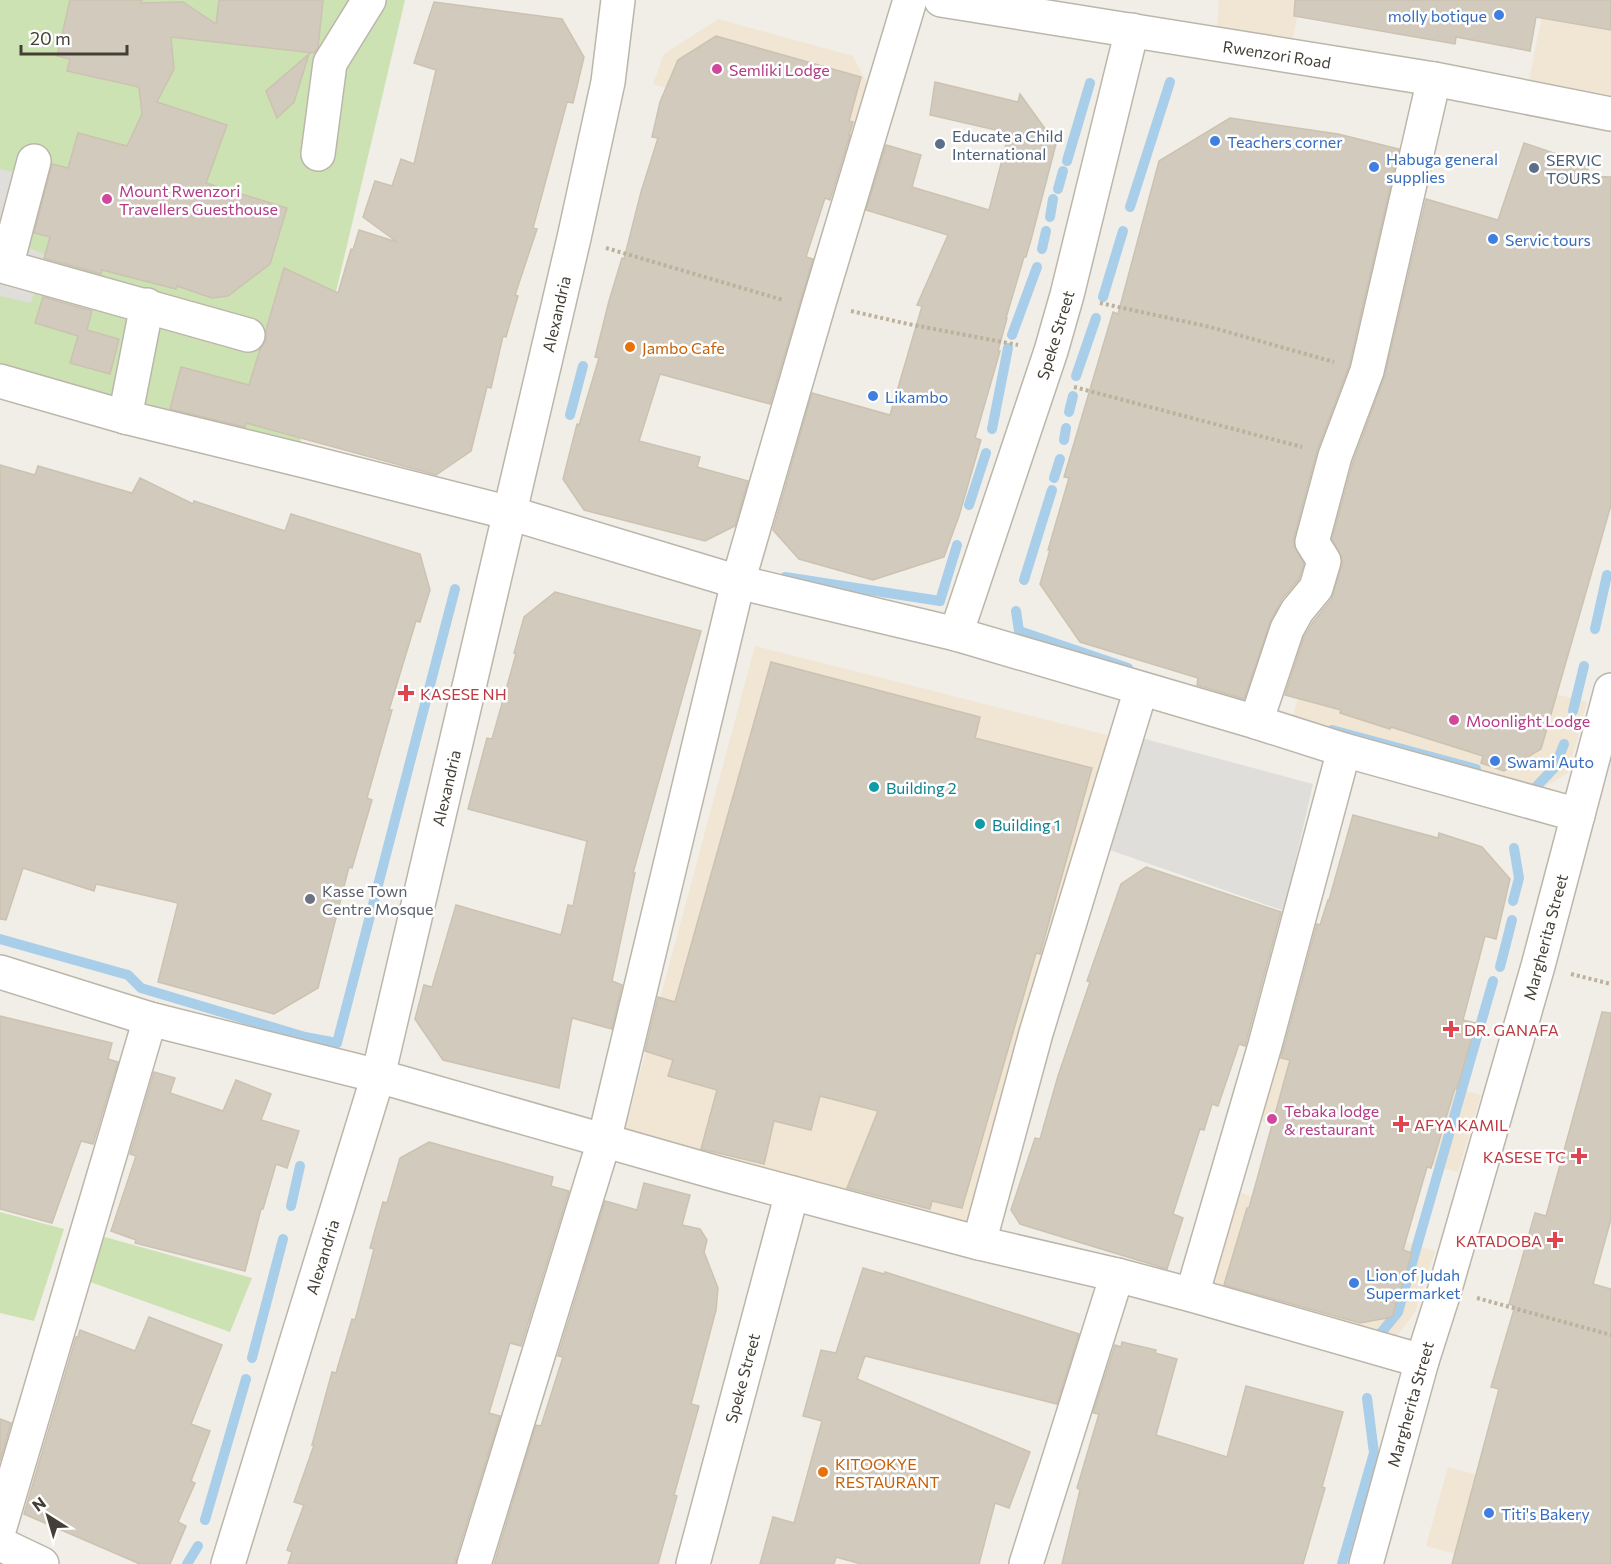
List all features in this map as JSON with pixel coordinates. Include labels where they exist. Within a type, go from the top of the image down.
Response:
[{"type":"street","points":[[318,154],[330,63],[369,0]]},
{"type":"street","name":"Alexandria","points":[[228,1564],[378,1076],[574,238],[608,82],[618,0]]},
{"type":"street","points":[[474,1564],[604,1141],[738,582],[910,0]]},
{"type":"street","name":"Rwenzori Road","points":[[941,0],[1434,79],[1611,114]]},
{"type":"street","name":"Speke Street","points":[[956,634],[1067,295],[1132,30]]},
{"type":"street","points":[[1256,722],[1287,629],[1297,611],[1316,588],[1324,561],[1312,542],[1335,456],[1367,371],[1434,79]]},
{"type":"street","points":[[34,160],[6,267],[248,335]]},
{"type":"street","points":[[125,417],[147,305]]},
{"type":"street","points":[[0,381],[125,417],[510,513],[738,582],[956,634],[1344,750],[1578,815]]},
{"type":"street","points":[[979,1243],[1036,1033],[1141,689]]},
{"type":"street","name":"Margherita Street","points":[[1366,1564],[1422,1361],[1538,966],[1611,690]]},
{"type":"street","points":[[1192,1295],[1265,1045],[1344,750]]},
{"type":"street","points":[[0,972],[150,1019],[378,1076],[792,1193],[979,1243],[1192,1295],[1422,1361]]},
{"type":"street","points":[[0,1527],[150,1019]]},
{"type":"street","name":"Speke Street","points":[[693,1564],[792,1193]]},
{"type":"street","points":[[1026,1564],[1117,1275]]},
{"type":"street","points":[[0,1544],[42,1564]]},
{"type":"path","points":[[574,238],[818,306],[908,324],[1046,364],[1184,417],[1335,456]]},
{"type":"path","points":[[1067,295],[1210,327],[1367,371]]},
{"type":"path","points":[[1445,1289],[1611,1335]]},
{"type":"shaded area","points":[[1219,0],[1300,0],[1290,55],[1216,38]]},
{"type":"shaded area","points":[[1545,0],[1611,0],[1611,95],[1529,81]]},
{"type":"shaded area","points":[[718,19],[853,56],[868,85],[848,144],[653,84],[664,54]]},
{"type":"shaded area","points":[[0,169],[46,180],[28,248],[45,254],[31,303],[0,296]]},
{"type":"shaded area","points":[[1316,633],[1587,702],[1568,773],[1528,797],[1287,737]]},
{"type":"shaded area","points":[[755,646],[1111,736],[969,1227],[625,1129]]},
{"type":"shaded area","points":[[1138,737],[1313,784],[1284,911],[1104,848]]},
{"type":"shaded area","points":[[1278,1041],[1481,1095],[1458,1172],[1257,1120]]},
{"type":"shaded area","points":[[1234,1191],[1435,1251],[1415,1312],[1392,1343],[1208,1293]]},
{"type":"shaded area","points":[[1448,1467],[1611,1513],[1491,1564],[1426,1546]]},
{"type":"green space","points":[[0,0],[405,0],[295,465],[0,370]]},
{"type":"green space","points":[[0,1212],[64,1229],[34,1321],[0,1313]]},
{"type":"green space","points":[[94,1234],[252,1278],[230,1332],[79,1278]]},
{"type":"building","points":[[70,0],[183,2],[216,24],[219,0],[323,0],[318,48],[314,53],[171,37],[174,69],[157,102],[227,125],[206,183],[287,208],[270,264],[228,296],[212,298],[177,286],[176,289],[102,270],[101,274],[44,258],[50,237],[34,233],[52,164],[68,168],[78,133],[127,146],[142,114],[139,87],[67,71],[70,59],[57,56]]},
{"type":"building","points":[[1295,0],[1611,0],[1611,30],[1536,17],[1530,51],[1456,37],[1455,44],[1294,16]]},
{"type":"building","points":[[434,2],[562,19],[584,57],[573,103],[567,102],[533,228],[537,229],[515,295],[518,296],[506,337],[503,336],[491,388],[487,387],[471,451],[436,475],[246,423],[245,427],[170,409],[181,367],[249,385],[260,349],[266,341],[266,330],[284,268],[338,293],[359,230],[397,242],[363,217],[375,181],[392,186],[401,159],[414,164],[436,70],[414,63]]},
{"type":"building","points":[[716,36],[861,77],[849,121],[853,122],[850,135],[830,200],[825,198],[806,257],[813,259],[770,404],[660,374],[639,441],[700,457],[697,467],[748,481],[735,526],[705,541],[584,510],[563,479],[577,424],[579,425],[599,358],[595,357],[609,301],[622,258],[624,259],[658,138],[652,137],[660,102],[678,60]]},
{"type":"building","points":[[309,54],[294,102],[277,118],[266,91]]},
{"type":"building","points":[[935,82],[1018,102],[1020,94],[1056,144],[1026,257],[1024,257],[1006,318],[998,351],[1000,351],[975,438],[981,440],[959,516],[944,557],[873,580],[799,559],[773,530],[812,393],[890,415],[922,306],[917,305],[948,235],[866,210],[886,145],[921,155],[912,187],[989,210],[1009,133],[930,115]]},
{"type":"building","points":[[1230,118],[1338,134],[1399,149],[1349,366],[1317,451],[1294,537],[1294,545],[1304,564],[1299,579],[1282,599],[1271,620],[1244,699],[1197,685],[1198,678],[1080,642],[1040,584],[1069,478],[1064,477],[1113,312],[1118,314],[1159,161]]},
{"type":"building","points":[[1524,143],[1589,165],[1586,176],[1611,177],[1611,505],[1541,749],[1504,771],[1481,763],[1483,756],[1340,713],[1341,710],[1285,695],[1304,637],[1331,600],[1342,566],[1342,558],[1332,539],[1353,462],[1385,375],[1426,199],[1498,220]]},
{"type":"building","points":[[43,297],[92,311],[87,330],[119,339],[110,374],[70,363],[78,336],[35,323]]},
{"type":"building","points":[[0,465],[35,475],[38,466],[132,493],[140,478],[193,504],[194,501],[285,531],[291,514],[420,554],[430,590],[420,622],[416,621],[389,710],[392,710],[367,798],[372,800],[352,868],[349,867],[318,988],[274,1014],[158,982],[178,903],[96,884],[94,891],[23,868],[6,920],[0,919]]},
{"type":"building","points":[[555,592],[701,631],[633,873],[635,873],[612,981],[622,985],[612,1029],[572,1018],[559,1088],[443,1060],[415,1019],[424,985],[432,987],[456,905],[561,935],[568,905],[573,906],[587,841],[468,809],[487,738],[492,739],[524,617]]},
{"type":"building","points":[[771,662],[980,717],[975,738],[1092,768],[1040,954],[1036,953],[962,1208],[932,1201],[930,1209],[847,1188],[878,1111],[820,1096],[811,1130],[774,1121],[764,1164],[701,1149],[717,1090],[668,1076],[673,1060],[645,1051],[658,997],[675,1002]]},
{"type":"building","points":[[1353,815],[1438,838],[1439,833],[1482,847],[1510,879],[1496,939],[1485,936],[1463,1020],[1476,1023],[1431,1168],[1427,1167],[1403,1250],[1412,1253],[1392,1317],[1360,1323],[1224,1285],[1247,1208],[1249,1208],[1290,1060],[1281,1058],[1317,924],[1320,925],[1329,900]]},
{"type":"building","points":[[1146,867],[1281,912],[1245,1046],[1239,1044],[1218,1106],[1212,1104],[1204,1130],[1200,1129],[1173,1214],[1183,1218],[1167,1269],[1020,1224],[1011,1210],[1035,1138],[1040,1139],[1058,1076],[1090,982],[1087,981],[1121,884]]},
{"type":"building","points":[[1602,1012],[1611,1013],[1611,1219],[1593,1284],[1611,1289],[1611,1564],[1452,1564],[1499,1389],[1491,1387],[1515,1306],[1509,1304],[1535,1213],[1546,1216]]},
{"type":"building","points":[[0,1016],[112,1043],[108,1059],[118,1062],[93,1144],[81,1141],[52,1223],[0,1209]]},
{"type":"building","points":[[154,1072],[175,1078],[170,1093],[223,1111],[236,1080],[271,1094],[261,1120],[299,1131],[287,1168],[276,1164],[263,1209],[261,1209],[245,1271],[135,1243],[136,1240],[111,1231],[136,1156],[130,1154]]},
{"type":"building","points":[[429,1142],[553,1177],[551,1186],[569,1191],[521,1346],[510,1343],[489,1413],[500,1416],[456,1564],[288,1564],[292,1552],[287,1550],[304,1505],[294,1502],[314,1445],[312,1445],[332,1372],[336,1373],[352,1319],[355,1320],[374,1249],[370,1248],[383,1202],[387,1203],[400,1158]]},
{"type":"building","points":[[644,1183],[690,1195],[682,1225],[700,1229],[707,1240],[704,1252],[718,1288],[716,1310],[691,1404],[699,1406],[674,1495],[677,1496],[658,1564],[494,1564],[536,1425],[541,1426],[563,1357],[558,1356],[605,1201],[637,1210]]},
{"type":"building","points":[[863,1268],[884,1274],[885,1272],[1079,1334],[1057,1404],[865,1356],[857,1379],[1030,1452],[1009,1508],[995,1503],[979,1564],[861,1564],[836,1557],[834,1564],[760,1564],[773,1517],[794,1523],[822,1421],[803,1416],[821,1350],[836,1353]]},
{"type":"building","points":[[149,1317],[222,1345],[191,1424],[210,1431],[191,1481],[195,1483],[178,1522],[186,1526],[170,1564],[140,1564],[24,1514],[80,1330],[135,1351]]},
{"type":"building","points":[[1122,1342],[1156,1350],[1155,1353],[1177,1359],[1156,1435],[1227,1457],[1246,1386],[1343,1412],[1322,1487],[1325,1488],[1303,1564],[1062,1564],[1080,1490],[1077,1488],[1099,1414],[1093,1413],[1115,1345],[1121,1347]]},
{"type":"building","points":[[0,1419],[11,1423],[0,1461]]},
{"type":"waterway","points":[[1130,207],[1170,82]]},
{"type":"waterway","points":[[1067,161],[1090,83]]},
{"type":"waterway","points":[[1058,189],[1063,171]]},
{"type":"waterway","points":[[1050,217],[1053,199]]},
{"type":"waterway","points":[[1042,249],[1046,231]]},
{"type":"waterway","points":[[1103,297],[1123,231]]},
{"type":"waterway","points":[[1012,335],[1037,267]]},
{"type":"waterway","points":[[1076,376],[1096,318]]},
{"type":"waterway","points":[[992,429],[1008,348]]},
{"type":"waterway","points":[[570,415],[583,366]]},
{"type":"waterway","points":[[1069,412],[1073,396]]},
{"type":"waterway","points":[[1064,440],[1066,428]]},
{"type":"waterway","points":[[969,505],[986,453]]},
{"type":"waterway","points":[[1054,478],[1060,459]]},
{"type":"waterway","points":[[1024,580],[1052,490]]},
{"type":"waterway","points":[[785,577],[940,601],[957,545]]},
{"type":"waterway","points":[[1595,629],[1607,575]]},
{"type":"waterway","points":[[0,939],[128,975],[141,988],[305,1037],[337,1043],[455,589]]},
{"type":"waterway","points":[[1016,611],[1019,631],[1128,668]]},
{"type":"waterway","points":[[1573,711],[1584,666]]},
{"type":"waterway","points":[[1332,730],[1476,769]]},
{"type":"waterway","points":[[1535,788],[1555,767],[1564,744]]},
{"type":"waterway","points":[[1513,901],[1519,878],[1514,848]]},
{"type":"waterway","points":[[1500,967],[1512,920]]},
{"type":"waterway","points":[[1376,1339],[1398,1312],[1493,981]]},
{"type":"waterway","points":[[291,1206],[300,1166]]},
{"type":"waterway","points":[[252,1358],[283,1239]]},
{"type":"waterway","points":[[205,1520],[246,1379]]},
{"type":"waterway","points":[[1342,1564],[1374,1453],[1367,1398]]},
{"type":"waterway","points":[[187,1564],[198,1546]]},
{"type":"place","name":"molly botique","points":[[1499,15]]},
{"type":"place","name":"Semliki Lodge","points":[[717,69]]},
{"type":"place","name":"Teachers corner","points":[[1215,141]]},
{"type":"place","name":"Educate a Child International","points":[[940,144]]},
{"type":"place","name":"Habuga general supplies","points":[[1374,167]]},
{"type":"place","name":"SERVIC TOURS","points":[[1534,168]]},
{"type":"place","name":"Mount Rwenzori Travellers Guesthouse","points":[[107,199]]},
{"type":"place","name":"Servic tours","points":[[1493,239]]},
{"type":"place","name":"Jambo Cafe","points":[[630,347]]},
{"type":"place","name":"Likambo","points":[[873,396]]},
{"type":"place","name":"KASESE NH","points":[[406,693]]},
{"type":"place","name":"Moonlight Lodge","points":[[1454,720]]},
{"type":"place","name":"Swami Auto","points":[[1495,761]]},
{"type":"place","name":"Building 2","points":[[874,787]]},
{"type":"place","name":"Building 1","points":[[980,824]]},
{"type":"place","name":"Kasse Town Centre Mosque","points":[[310,899]]},
{"type":"place","name":"DR. GANAFA","points":[[1451,1029]]},
{"type":"place","name":"Tebaka lodge & restaurant","points":[[1272,1119]]},
{"type":"place","name":"AFYA KAMIL","points":[[1401,1124]]},
{"type":"place","name":"KASESE TC","points":[[1579,1156]]},
{"type":"place","name":"KATADOBA","points":[[1555,1240]]},
{"type":"place","name":"Lion of Judah Supermarket","points":[[1354,1283]]},
{"type":"place","name":"KITOOKYE RESTAURANT","points":[[823,1472]]},
{"type":"place","name":"Titi's Bakery","points":[[1489,1513]]}]
